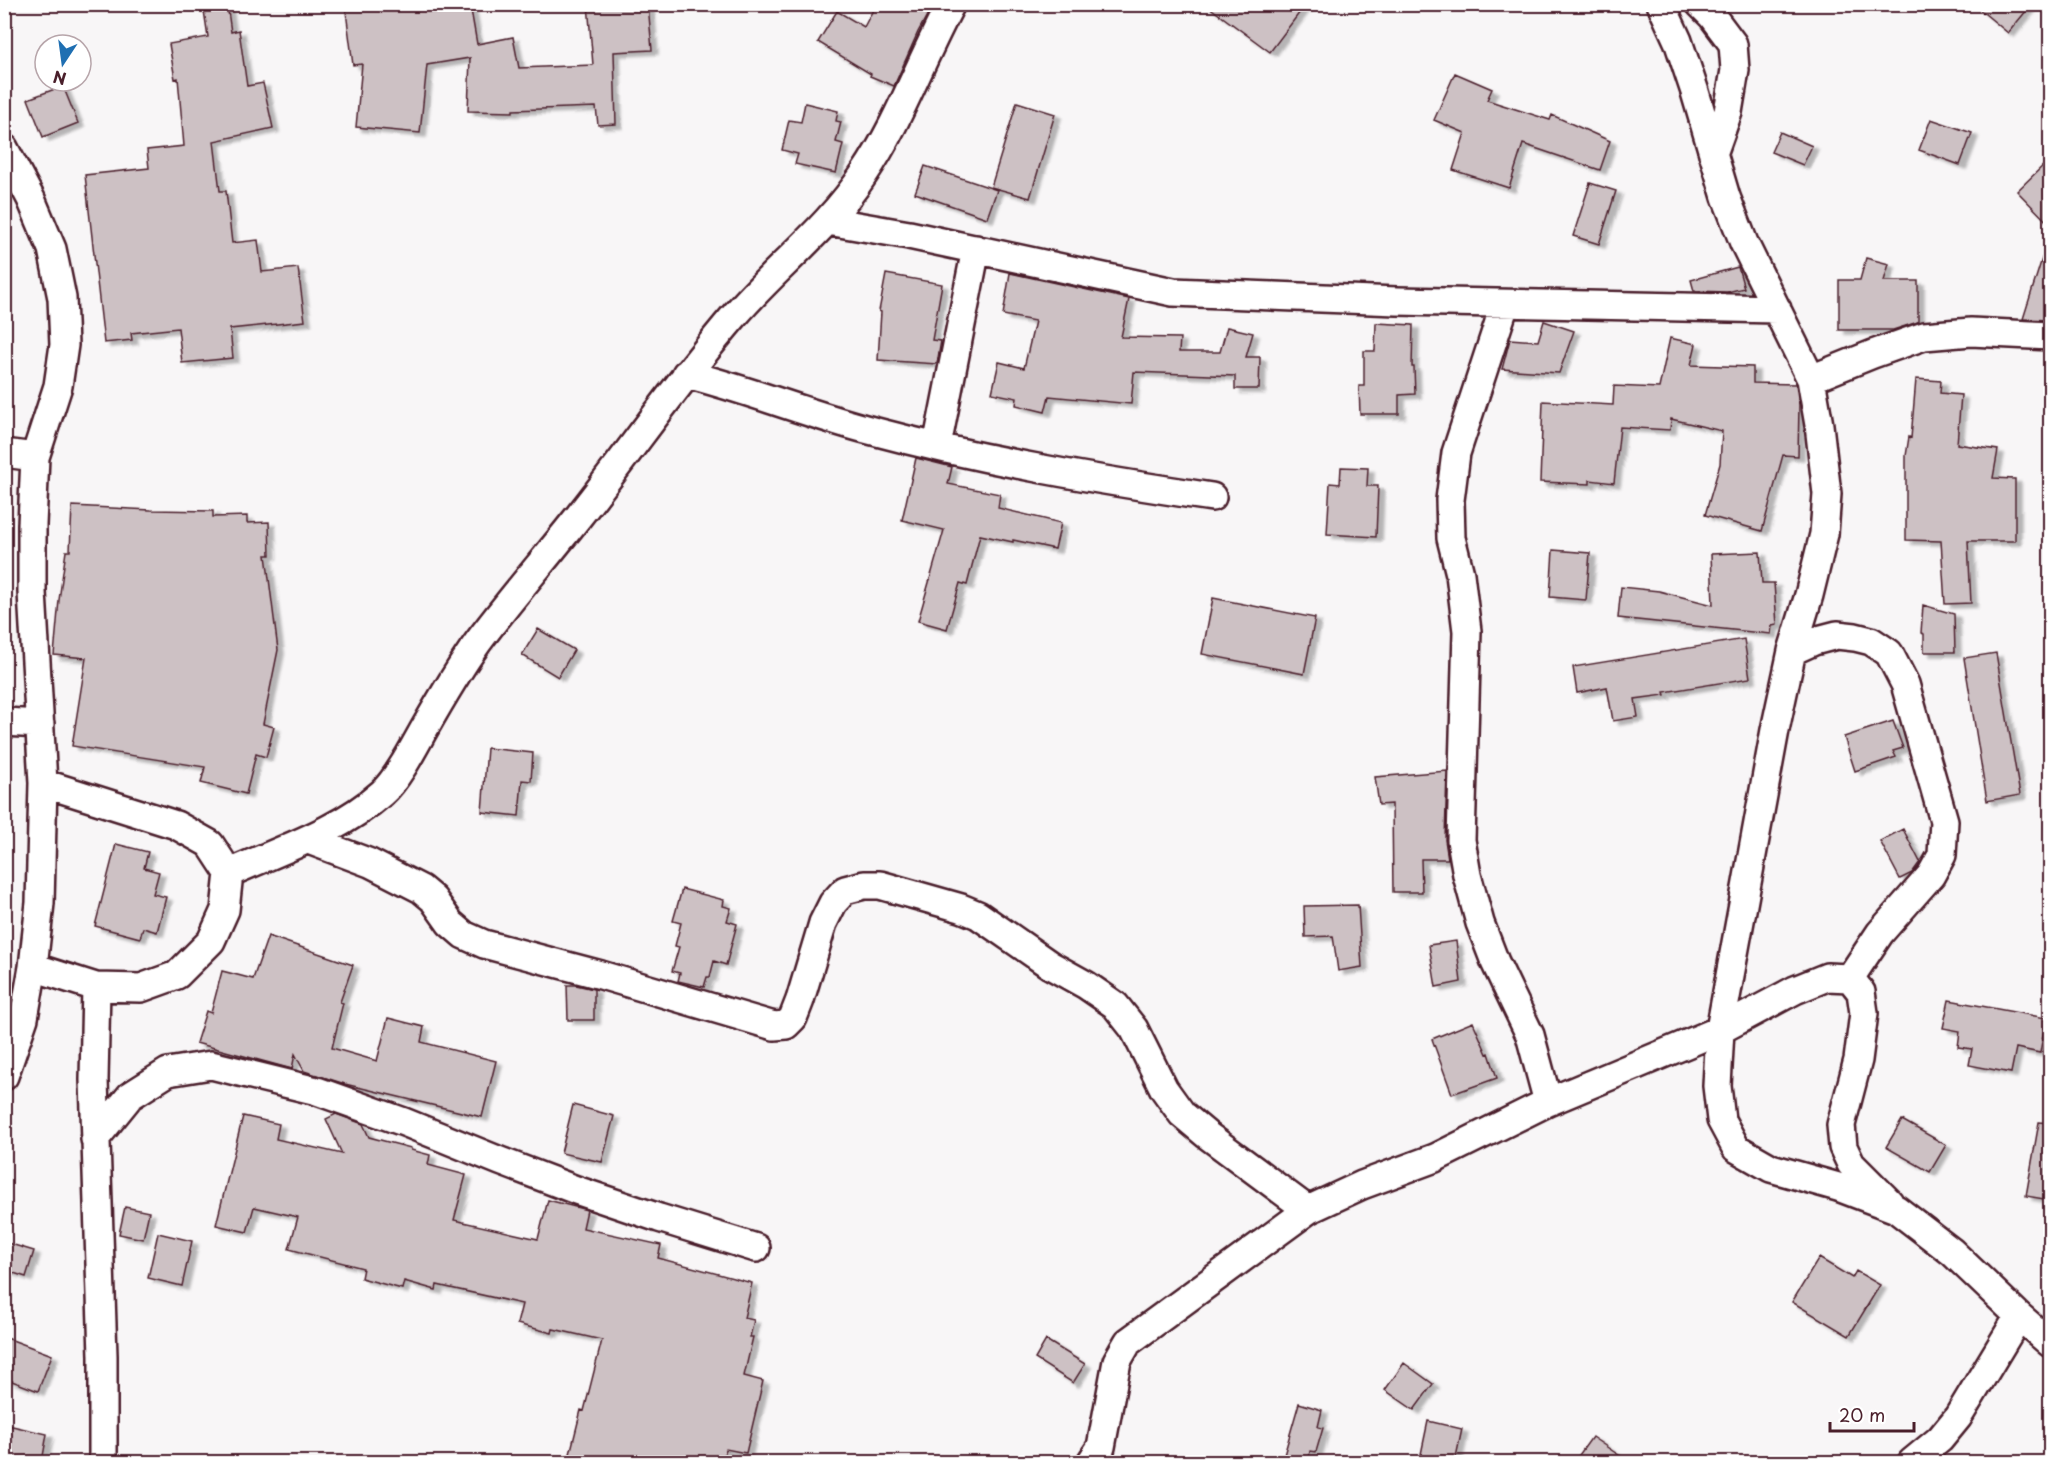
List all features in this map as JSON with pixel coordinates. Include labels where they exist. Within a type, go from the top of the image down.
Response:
[{"type":"street","points":[[229,873],[277,851],[309,840],[352,816],[385,791],[477,643],[737,312],[828,221],[864,174],[951,4]]},
{"type":"street","points":[[1661,4],[1685,62],[1726,197],[1741,234],[1811,379],[1820,425],[1827,494],[1824,534],[1792,651],[1774,730],[1720,1030],[1717,1086],[1721,1120],[1736,1148],[1771,1167],[1838,1187],[1896,1209]]},
{"type":"street","points":[[1700,4],[1733,44],[1735,70],[1728,112],[1713,154]]},
{"type":"street","points":[[4,147],[31,199],[52,249],[62,298],[64,345],[58,386],[35,457],[32,525],[32,592],[43,783],[40,903],[33,967],[14,1017],[4,1076]]},
{"type":"street","points":[[828,221],[976,249],[1173,292],[1505,304],[1777,309]]},
{"type":"street","points":[[937,447],[976,249]]},
{"type":"street","points":[[1505,304],[1456,453],[1450,500],[1451,538],[1460,574],[1467,631],[1461,840],[1467,875],[1480,923],[1495,962],[1530,1035],[1548,1102]]},
{"type":"street","points":[[1811,379],[1924,336],[1971,332],[2050,336]]},
{"type":"street","points":[[687,374],[734,386],[872,431],[937,447],[1022,466],[1212,496]]},
{"type":"street","points":[[4,453],[35,457]]},
{"type":"street","points":[[1792,651],[1814,641],[1836,635],[1871,641],[1889,653],[1905,684],[1944,821],[1942,855],[1931,874],[1880,933],[1850,978]]},
{"type":"street","points":[[4,722],[40,724]]},
{"type":"street","points":[[33,967],[96,987],[141,988],[177,975],[211,941],[225,910],[229,873],[210,844],[176,825],[43,783]]},
{"type":"street","points":[[309,840],[370,863],[422,889],[433,899],[450,923],[464,935],[484,944],[601,975],[774,1026],[786,1024],[793,1018],[823,923],[832,903],[845,890],[864,885],[880,885],[961,908],[978,915],[1050,965],[1086,985],[1115,1005],[1134,1029],[1164,1089],[1182,1114],[1308,1210]]},
{"type":"street","points":[[1090,1462],[1101,1448],[1117,1361],[1128,1342],[1308,1210],[1362,1185],[1435,1158],[1548,1102],[1720,1030],[1795,990],[1827,977],[1850,978],[1861,992],[1864,1013],[1858,1060],[1841,1125],[1843,1147],[1851,1164],[1896,1209],[1952,1252],[2050,1343]]},
{"type":"street","points":[[96,987],[94,1080],[104,1462]]},
{"type":"street","points":[[95,1138],[130,1096],[168,1072],[211,1065],[317,1092],[404,1122],[576,1190],[756,1248]]},
{"type":"street","points":[[1912,1462],[1940,1439],[1959,1417],[2019,1316]]},
{"type":"building","points":[[203,4],[227,4],[231,32],[239,30],[247,86],[263,83],[273,128],[214,141],[220,191],[226,191],[232,243],[258,240],[262,272],[298,268],[305,321],[230,329],[233,358],[182,363],[178,328],[131,333],[132,340],[104,343],[85,175],[149,168],[147,150],[184,146],[178,78],[175,79],[169,44],[208,37]]},
{"type":"building","points":[[345,4],[470,4],[477,44],[513,37],[519,68],[593,65],[588,4],[648,4],[652,50],[614,52],[616,124],[598,125],[596,107],[513,110],[513,112],[468,111],[470,58],[427,65],[420,133],[356,127],[362,64],[353,65]]},
{"type":"building","points":[[876,4],[933,4],[894,86],[870,76],[871,74],[818,42],[837,11],[864,27]]},
{"type":"building","points":[[1205,4],[1306,4],[1270,52]]},
{"type":"building","points":[[1973,4],[2032,4],[2008,33]]},
{"type":"building","points":[[1455,73],[1492,89],[1487,100],[1550,120],[1552,115],[1610,141],[1600,170],[1523,144],[1509,188],[1453,170],[1465,133],[1434,120]]},
{"type":"building","points":[[44,93],[66,93],[78,123],[43,137],[28,99]]},
{"type":"building","points":[[1017,102],[1055,114],[1030,198],[991,187]]},
{"type":"building","points":[[805,103],[838,111],[836,121],[841,122],[836,142],[843,144],[836,173],[795,164],[798,154],[782,150],[789,120],[801,122]]},
{"type":"building","points":[[1931,119],[1972,133],[1960,165],[1919,150]]},
{"type":"building","points":[[1780,132],[1812,146],[1803,165],[1771,152]]},
{"type":"building","points":[[2050,159],[2050,225],[2017,191]]},
{"type":"building","points":[[925,166],[997,190],[987,218],[915,193]]},
{"type":"building","points":[[1590,183],[1616,191],[1599,244],[1573,236]]},
{"type":"building","points":[[2046,246],[2050,246],[2050,320],[2023,319]]},
{"type":"building","points":[[1866,258],[1889,264],[1884,281],[1918,281],[1918,322],[1893,330],[1839,330],[1839,280],[1860,280]]},
{"type":"building","points":[[1738,267],[1744,288],[1727,292],[1694,291],[1691,280]]},
{"type":"building","points":[[1010,273],[1129,299],[1121,337],[1180,338],[1179,352],[1220,352],[1227,327],[1253,333],[1246,357],[1260,357],[1259,389],[1235,389],[1235,376],[1134,372],[1131,404],[1049,396],[1045,412],[1016,405],[1017,398],[992,393],[999,362],[1024,368],[1035,321],[1003,315]]},
{"type":"building","points":[[886,274],[942,284],[932,340],[941,341],[937,364],[878,360],[881,312],[879,311]]},
{"type":"building","points":[[1544,321],[1574,331],[1559,373],[1502,369],[1510,339],[1538,341]]},
{"type":"building","points":[[1376,323],[1413,325],[1412,367],[1414,367],[1415,394],[1399,395],[1399,414],[1360,414],[1359,386],[1364,386],[1364,351],[1375,351]]},
{"type":"building","points":[[1670,338],[1696,344],[1691,365],[1753,367],[1753,383],[1796,384],[1799,405],[1798,456],[1783,455],[1762,531],[1705,515],[1720,464],[1722,431],[1671,419],[1670,430],[1620,427],[1614,483],[1590,480],[1590,484],[1540,482],[1543,401],[1613,405],[1614,386],[1659,388]]},
{"type":"building","points":[[1916,379],[1941,381],[1940,393],[1961,395],[1957,444],[1998,450],[1993,478],[2015,479],[2015,541],[1968,541],[1971,603],[1945,604],[1941,541],[1906,540],[1906,456],[1909,437],[1911,438]]},
{"type":"building","points":[[916,458],[952,467],[948,484],[1000,494],[998,508],[1061,523],[1055,549],[980,535],[967,585],[960,583],[947,629],[918,621],[944,530],[902,520]]},
{"type":"building","points":[[1341,467],[1368,468],[1367,486],[1378,486],[1376,537],[1327,534],[1330,483],[1340,484]]},
{"type":"building","points":[[72,506],[213,511],[213,517],[247,516],[247,523],[269,522],[270,555],[266,555],[278,650],[263,724],[274,727],[266,757],[256,754],[246,794],[201,783],[205,767],[72,746],[86,658],[54,655],[66,551],[70,551]]},
{"type":"building","points":[[1553,550],[1590,553],[1586,600],[1550,597]]},
{"type":"building","points":[[1760,552],[1762,583],[1774,583],[1777,625],[1772,626],[1771,634],[1618,618],[1621,587],[1659,591],[1713,605],[1711,554]]},
{"type":"building","points":[[1213,598],[1315,618],[1304,674],[1202,654]]},
{"type":"building","points":[[1923,605],[1954,614],[1955,652],[1924,652],[1924,634],[1921,633]]},
{"type":"building","points":[[538,629],[574,650],[558,677],[522,655]]},
{"type":"building","points":[[1744,639],[1750,678],[1635,699],[1638,717],[1613,721],[1607,687],[1577,693],[1573,667]]},
{"type":"building","points":[[1996,653],[2020,795],[1987,801],[1964,658]]},
{"type":"building","points":[[1893,721],[1903,748],[1893,751],[1896,757],[1855,771],[1844,737]]},
{"type":"building","points":[[487,748],[533,753],[531,781],[522,780],[519,816],[482,812]]},
{"type":"building","points":[[1447,771],[1445,840],[1448,859],[1421,859],[1422,892],[1393,892],[1392,804],[1379,805],[1375,777]]},
{"type":"building","points":[[1903,829],[1920,862],[1912,873],[1900,879],[1880,841]]},
{"type":"building","points":[[116,844],[148,852],[144,868],[159,872],[153,894],[166,897],[157,932],[143,928],[140,938],[95,926]]},
{"type":"building","points":[[682,889],[724,900],[723,906],[731,908],[727,921],[737,924],[726,965],[714,961],[710,977],[707,977],[704,987],[678,981],[680,973],[672,971],[679,947],[675,946],[681,923],[673,921]]},
{"type":"building","points":[[1358,905],[1362,967],[1338,971],[1333,936],[1305,937],[1304,906]]},
{"type":"building","points":[[268,936],[353,965],[340,1002],[343,1003],[332,1048],[377,1061],[388,1018],[424,1027],[421,1042],[496,1061],[482,1117],[345,1084],[304,1071],[295,1054],[292,1069],[196,1043],[206,1011],[211,1013],[222,971],[253,979]]},
{"type":"building","points":[[1456,941],[1461,982],[1436,987],[1429,945]]},
{"type":"building","points":[[567,985],[594,989],[594,1020],[568,1020]]},
{"type":"building","points":[[1949,1000],[2046,1018],[2040,1053],[2016,1048],[2011,1073],[1969,1065],[1972,1049],[1958,1047],[1960,1031],[1943,1028]]},
{"type":"building","points":[[1473,1022],[1487,1054],[1489,1053],[1497,1078],[1452,1094],[1432,1039]]},
{"type":"building","points":[[573,1105],[614,1116],[602,1162],[561,1153]]},
{"type":"building","points":[[336,1114],[363,1124],[369,1137],[430,1155],[428,1165],[466,1175],[454,1220],[538,1239],[548,1200],[587,1210],[583,1228],[661,1245],[658,1258],[752,1283],[744,1318],[754,1320],[750,1337],[753,1337],[744,1376],[763,1381],[746,1453],[726,1449],[722,1462],[568,1462],[602,1340],[553,1329],[552,1333],[517,1324],[522,1304],[437,1285],[436,1290],[404,1281],[402,1289],[361,1278],[363,1268],[289,1249],[298,1217],[254,1207],[247,1232],[216,1225],[243,1116],[279,1124],[276,1139],[342,1154],[326,1119]]},
{"type":"building","points":[[1902,1120],[1946,1145],[1930,1172],[1886,1147]]},
{"type":"building","points":[[2039,1122],[2050,1123],[2050,1200],[2026,1196]]},
{"type":"building","points":[[125,1207],[149,1212],[143,1239],[119,1234]]},
{"type":"building","points":[[158,1233],[192,1241],[182,1286],[148,1278]]},
{"type":"building","points":[[4,1242],[34,1251],[26,1277],[4,1270]]},
{"type":"building","points":[[1819,1258],[1852,1278],[1856,1271],[1880,1285],[1849,1336],[1792,1302]]},
{"type":"building","points":[[4,1337],[52,1355],[38,1391],[4,1378]]},
{"type":"building","points":[[1046,1340],[1085,1364],[1073,1383],[1035,1359]]},
{"type":"building","points":[[1404,1363],[1433,1384],[1414,1410],[1385,1390]]},
{"type":"building","points":[[1299,1403],[1322,1410],[1318,1427],[1323,1428],[1316,1452],[1310,1451],[1308,1462],[1282,1462]]},
{"type":"building","points":[[1428,1421],[1462,1429],[1455,1462],[1420,1459]]},
{"type":"building","points":[[8,1425],[47,1434],[42,1462],[4,1462],[4,1444]]},
{"type":"building","points":[[1592,1437],[1629,1462],[1574,1462]]}]
